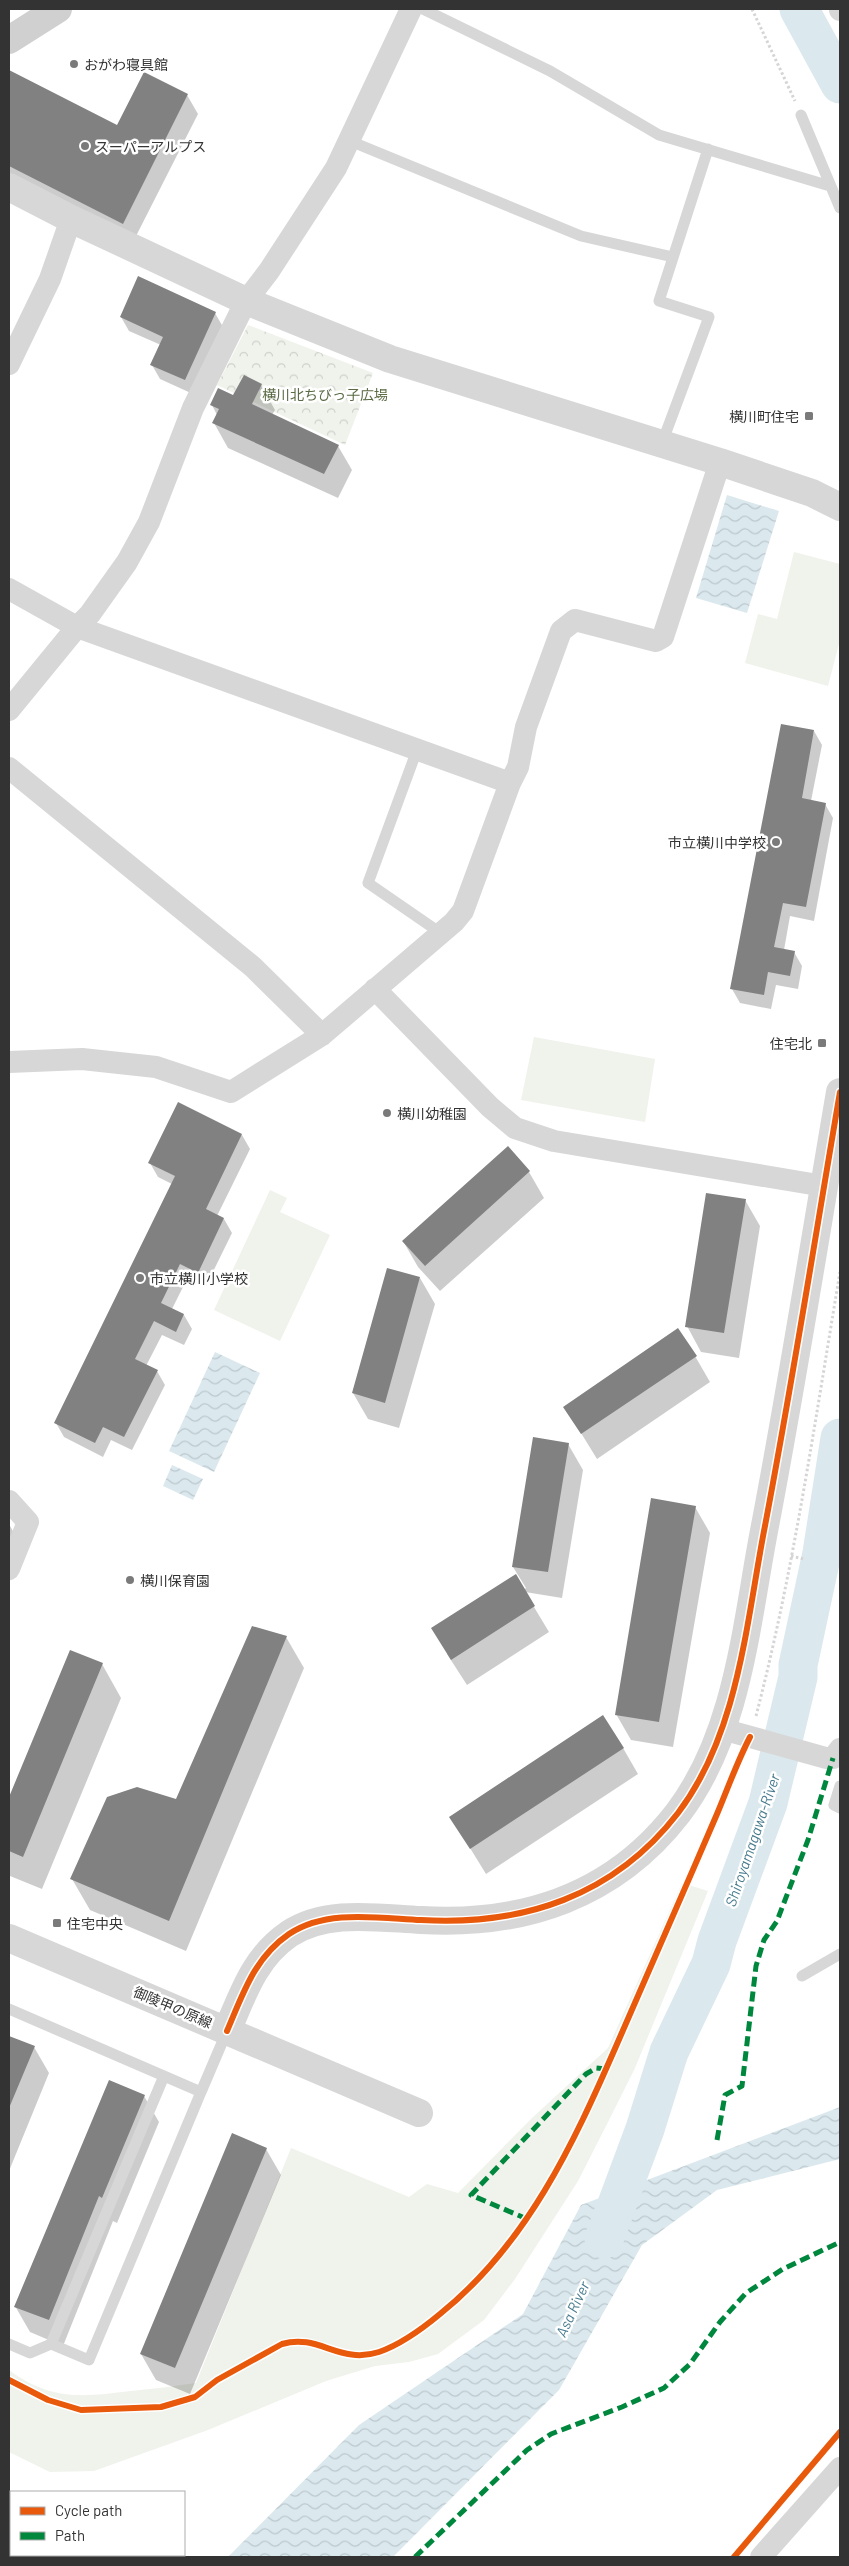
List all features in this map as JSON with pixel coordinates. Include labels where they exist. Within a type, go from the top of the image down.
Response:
[{"type":"main road","points":[[9,40],[58,9]]},
{"type":"street","points":[[9,710],[77,627],[90,614],[127,562],[149,522],[192,408],[246,301],[318,199],[350,141],[411,9]]},
{"type":"street","points":[[9,187],[71,219],[246,301],[390,360],[720,462],[812,493],[840,507]]},
{"type":"street","points":[[9,364],[50,279],[71,219]]},
{"type":"street","points":[[9,1062],[82,1059],[156,1067],[231,1092],[322,1035],[442,934],[464,912],[510,783],[518,767],[526,727],[561,631],[576,620],[656,641],[663,637],[720,462]]},
{"type":"street","points":[[9,589],[77,627],[510,783]]},
{"type":"street","points":[[9,768],[253,967],[322,1035]]},
{"type":"street","points":[[375,989],[490,1107],[515,1128],[554,1141],[824,1186]]},
{"type":"street","points":[[227,2030],[247,1982],[261,1960],[291,1933],[310,1924],[335,1918],[469,1922],[511,1917],[540,1910],[602,1880],[636,1857],[677,1814],[696,1785],[722,1729],[737,1670],[791,1391],[840,1092]]},
{"type":"street","points":[[9,1501],[28,1522],[9,1569]]},
{"type":"street","points":[[722,1729],[835,1758]]},
{"type":"street","name":"御陵甲の原線","points":[[9,1938],[419,2113]]},
{"type":"street","points":[[764,2556],[840,2468]]},
{"type":"lane","points":[[423,9],[550,71],[659,134],[830,186]]},
{"type":"lane","points":[[801,114],[840,208]]},
{"type":"lane","points":[[350,141],[581,236],[673,257]]},
{"type":"lane","points":[[662,444],[709,317],[658,301],[708,149]]},
{"type":"lane","points":[[417,750],[368,883],[442,934]]},
{"type":"lane","points":[[840,1786],[834,1805],[840,1808]]},
{"type":"lane","points":[[802,1976],[840,1954]]},
{"type":"lane","points":[[9,2009],[202,2092]]},
{"type":"lane","points":[[51,2344],[89,2360],[227,2030]]},
{"type":"lane","points":[[9,2344],[30,2353],[51,2344],[164,2076]]},
{"type":"path","points":[[752,9],[801,114]]},
{"type":"path","points":[[750,1737],[768,1670],[791,1556],[840,1272]]},
{"type":"path","points":[[791,1556],[804,1559]]},
{"type":"green space","name":"横川北ちびっ子広場","points":[[248,325],[373,373],[345,445],[217,385]]},
{"type":"green space","points":[[794,552],[840,564],[840,640],[828,686],[745,663],[758,614],[777,619]]},
{"type":"green space","points":[[534,1037],[655,1059],[645,1122],[521,1100]]},
{"type":"green space","points":[[270,1190],[287,1198],[280,1212],[330,1235],[280,1341],[214,1310]]},
{"type":"green space","points":[[682,1883],[708,1891],[635,2068],[578,2181],[515,2279],[484,2320],[438,2354],[409,2362],[375,2366],[326,2381],[208,2430],[94,2471],[50,2472],[9,2452],[9,2370],[39,2387],[67,2394],[97,2395],[196,2383],[291,2148],[409,2197],[427,2184],[458,2193],[532,2118],[608,2048]]},
{"type":"water","points":[[727,495],[779,511],[747,613],[696,598]]},
{"type":"water","points":[[215,1352],[260,1373],[214,1472],[169,1451]]},
{"type":"water","points":[[172,1465],[203,1479],[193,1500],[163,1486]]},
{"type":"water","name":"Asa River","points":[[840,2107],[840,2159],[717,2190],[642,2245],[559,2390],[393,2557],[228,2557],[359,2425],[523,2314],[581,2205]]},
{"type":"building","name":"スーパーアルプス","points":[[9,70],[117,125],[144,72],[188,94],[123,224],[9,166]]},
{"type":"building","points":[[138,276],[216,312],[185,380],[150,365],[163,337],[120,317]]},
{"type":"building","points":[[244,375],[262,384],[252,404],[339,445],[324,474],[212,423],[219,409],[210,405],[218,388],[233,395]]},
{"type":"building","points":[[781,724],[814,730],[802,798],[826,803],[806,907],[783,903],[774,947],[795,951],[790,976],[768,972],[764,995],[730,989]]},
{"type":"building","points":[[178,1102],[242,1134],[206,1209],[224,1218],[198,1273],[180,1264],[161,1303],[184,1314],[176,1332],[154,1321],[135,1359],[158,1370],[124,1437],[103,1427],[95,1443],[54,1423],[175,1176],[148,1163]]},
{"type":"building","points":[[508,1146],[530,1171],[425,1266],[402,1241]]},
{"type":"building","points":[[706,1193],[746,1199],[724,1333],[685,1327]]},
{"type":"building","points":[[387,1268],[420,1277],[385,1403],[352,1393]]},
{"type":"building","points":[[678,1328],[697,1356],[581,1434],[563,1407]]},
{"type":"building","points":[[533,1437],[569,1443],[548,1572],[512,1567]]},
{"type":"building","points":[[651,1498],[696,1506],[659,1722],[615,1715]]},
{"type":"building","points":[[516,1574],[535,1606],[451,1660],[431,1628]]},
{"type":"building","points":[[252,1626],[287,1636],[169,1921],[70,1879],[107,1797],[137,1787],[176,1799]]},
{"type":"building","points":[[70,1650],[103,1663],[23,1857],[9,1851],[9,1797]]},
{"type":"building","points":[[603,1715],[624,1748],[470,1849],[449,1817]]},
{"type":"building","points":[[9,2036],[35,2046],[9,2108]]},
{"type":"building","points":[[109,2080],[145,2095],[102,2198],[99,2196],[49,2320],[14,2307]]},
{"type":"building","points":[[232,2133],[267,2148],[175,2368],[140,2354]]},
{"type":"waterway","name":"Shiroyamagawa-River","points":[[799,9],[840,84]]},
{"type":"waterway","name":"Shiroyamagawa-River","points":[[604,2239],[645,2129],[669,2052],[711,1964],[717,1941],[768,1803],[798,1677],[798,1665],[822,1553],[840,1438]]},
{"type":"marked path","points":[[717,2140],[725,2095],[742,2086],[756,1966],[764,1940],[777,1921],[808,1840],[833,1758]]},
{"type":"marked path","points":[[527,2219],[471,2195],[586,2074],[596,2068],[606,2069]]},
{"type":"marked path","points":[[415,2557],[527,2450],[551,2434],[622,2407],[664,2388],[690,2364],[720,2322],[746,2293],[783,2269],[840,2242]]},
{"type":"cycle path","points":[[227,2031],[244,1990],[258,1965],[277,1944],[289,1934],[304,1926],[336,1918],[370,1917],[459,1921],[530,1911],[564,1900],[595,1885],[625,1866],[653,1842],[678,1813],[698,1782],[714,1749],[727,1714],[737,1678],[784,1421],[840,1092]]},
{"type":"cycle path","points":[[9,2380],[48,2400],[81,2410],[161,2407],[195,2397],[217,2380],[282,2344],[307,2342],[352,2355],[365,2355],[396,2345],[419,2331],[440,2314],[471,2286],[498,2256],[523,2224],[545,2191],[565,2155],[600,2082],[750,1737]]},
{"type":"cycle path","points":[[734,2557],[840,2432]]},
{"type":"place","name":"おがわ寝具館","points":[[74,64]]},
{"type":"place","name":"スーパーアルプス","points":[[85,146]]},
{"type":"place","name":"横川町住宅","points":[[809,416]]},
{"type":"place","name":"市立横川中学校","points":[[776,842]]},
{"type":"place","name":"住宅北","points":[[822,1043]]},
{"type":"place","name":"横川幼稚園","points":[[387,1113]]},
{"type":"place","name":"市立横川小学校","points":[[140,1278]]},
{"type":"place","name":"横川保育園","points":[[130,1580]]},
{"type":"place","name":"住宅中央","points":[[57,1923]]}]
